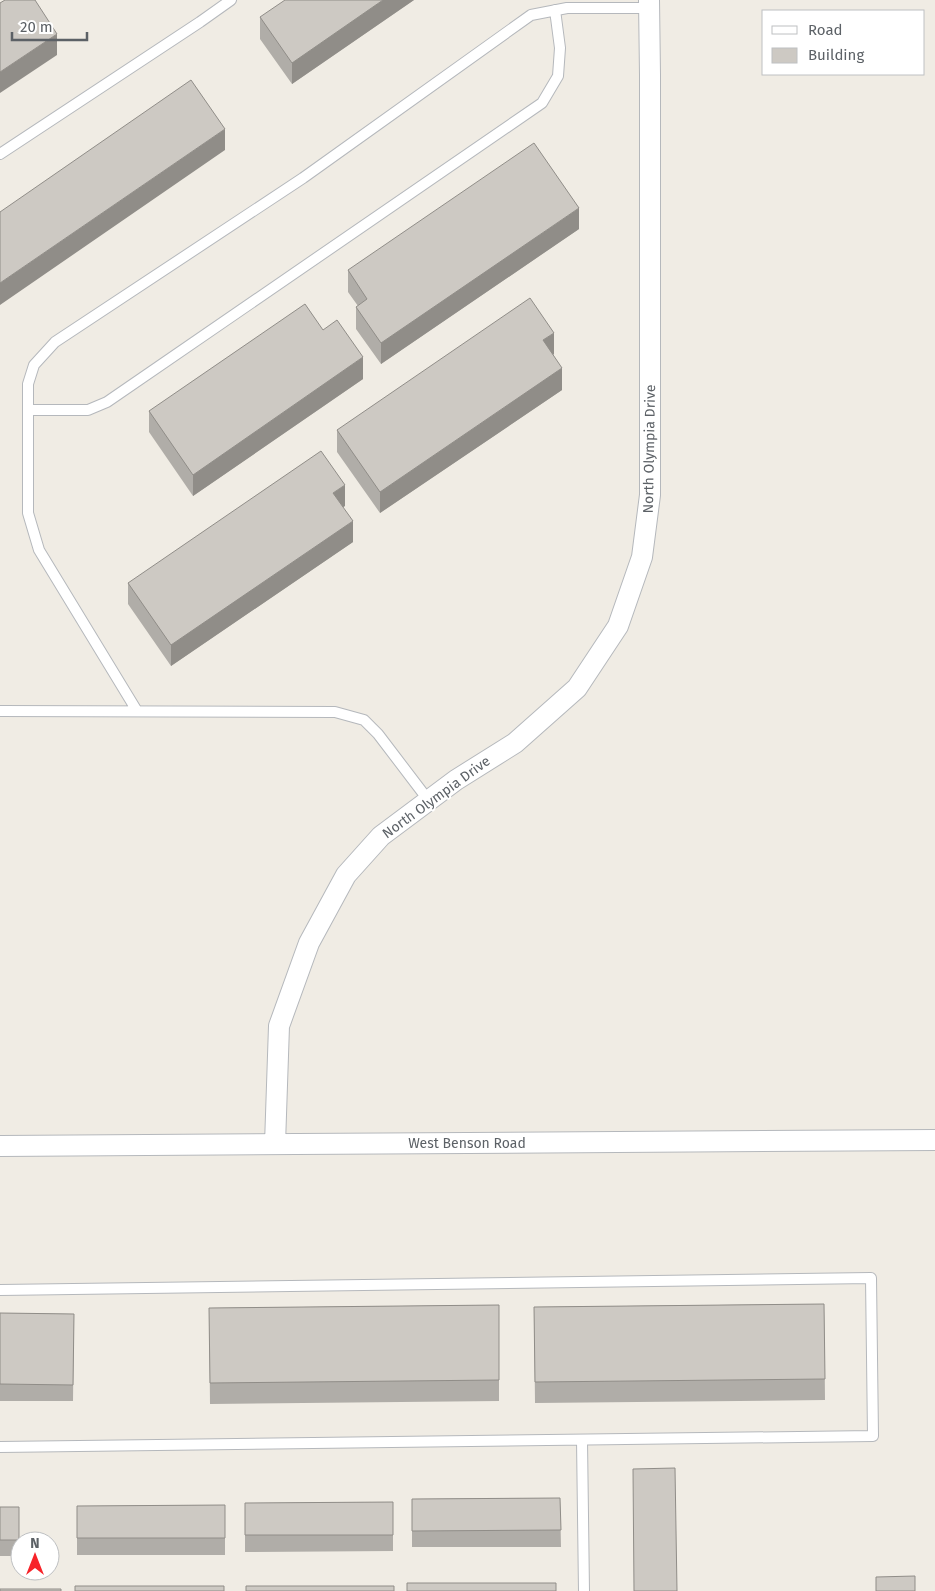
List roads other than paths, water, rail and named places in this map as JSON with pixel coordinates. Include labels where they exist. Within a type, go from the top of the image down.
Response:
[{"type":"street","name":"North Olympia Drive","points":[[275,1144],[279,1026],[309,943],[346,875],[381,836],[456,780],[515,743],[577,688],[618,626],[642,557],[650,496],[649,4]]},
{"type":"street","name":"West Benson Road","points":[[0,1146],[935,1140]]},
{"type":"lane","points":[[0,154],[192,28],[231,0]]},
{"type":"lane","points":[[137,711],[39,550],[28,513],[28,384],[34,365],[55,342],[303,178],[531,15],[567,8],[649,4]]},
{"type":"lane","points":[[28,410],[88,410],[106,402],[542,103],[558,76],[560,48],[555,10]]},
{"type":"lane","points":[[0,711],[335,712],[364,720],[378,734],[429,800]]},
{"type":"lane","points":[[0,1290],[870,1278],[873,1436],[0,1447]]},
{"type":"lane","points":[[582,1440],[584,1591]]}]
